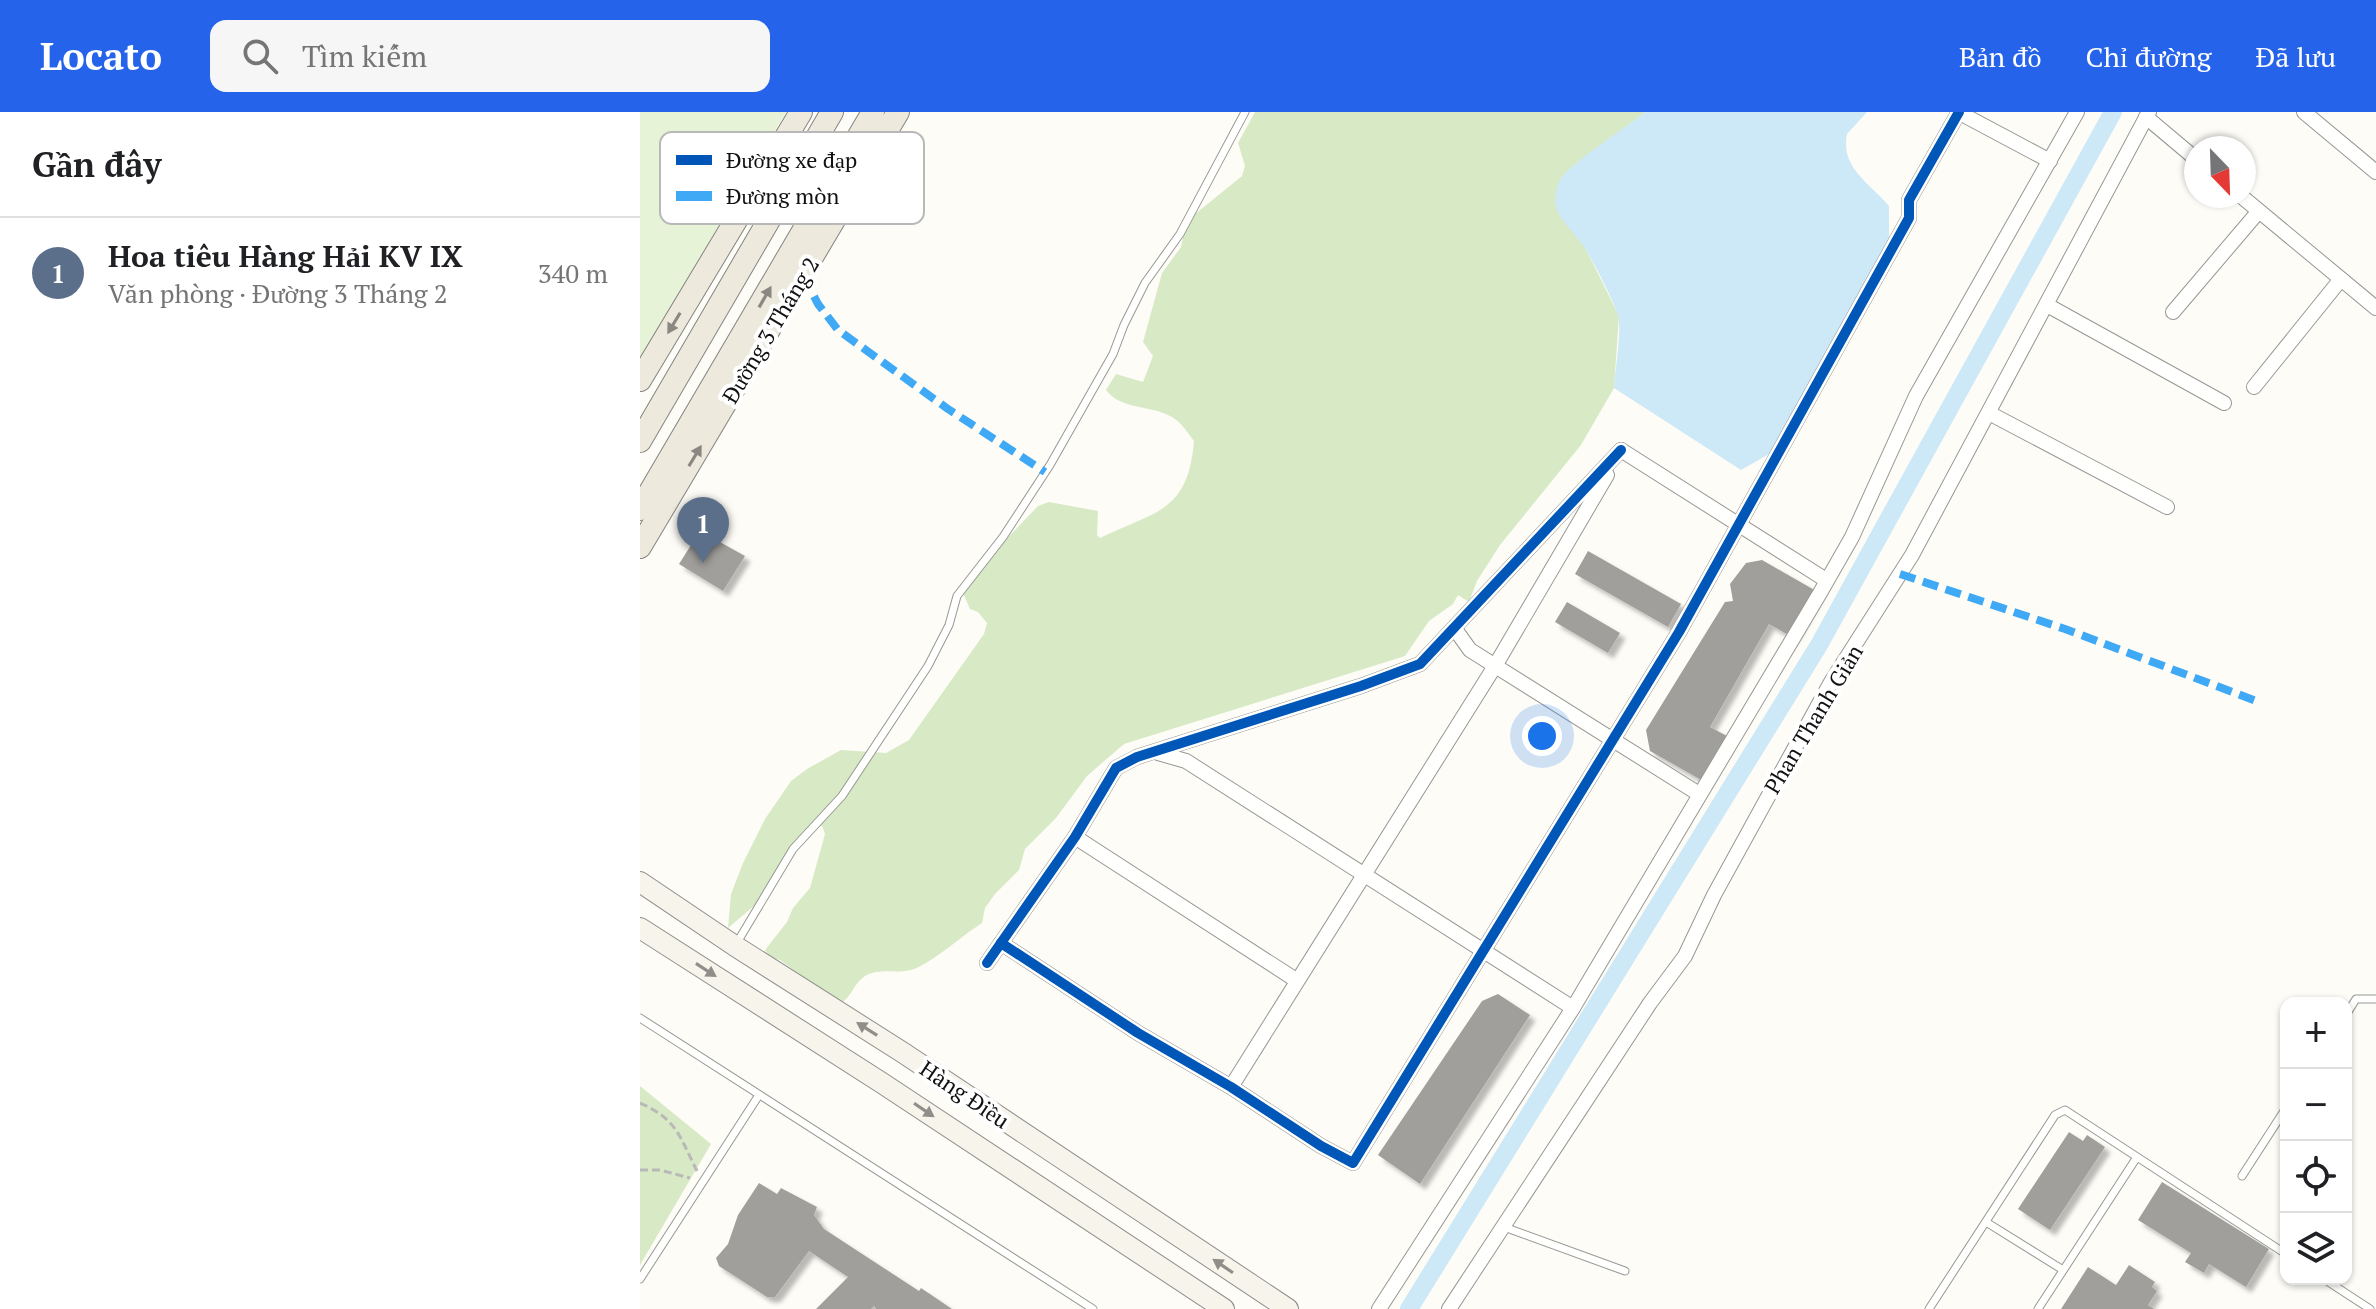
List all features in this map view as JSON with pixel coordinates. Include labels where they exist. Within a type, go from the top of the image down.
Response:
[{"type":"main road","points":[[789,132],[801,112]]},
{"type":"main road","points":[[820,132],[832,112]]},
{"type":"main road","name":"Đường 3 Tháng 2","points":[[861,132],[873,112]]},
{"type":"main road","name":"Đường 3 Tháng 2","points":[[886,132],[898,112]]},
{"type":"main road","points":[[640,380],[734,224]]},
{"type":"main road","points":[[640,441],[767,224]]},
{"type":"main road","name":"Đường 3 Tháng 2","points":[[640,509],[807,224]]},
{"type":"main road","name":"Đường 3 Tháng 2","points":[[640,547],[832,224]]},
{"type":"main road","name":"Hàng Điều","points":[[640,882],[1288,1309]]},
{"type":"main road","name":"Hàng Điều","points":[[640,928],[882,1083],[1224,1309]]},
{"type":"main road","points":[[882,1083],[902,1052]]},
{"type":"street","points":[[1001,943],[1138,1033],[1353,1163],[1615,740],[1739,525],[1909,218],[1909,200],[1959,112],[2050,161]]},
{"type":"street","points":[[1379,1309],[1573,1008],[1852,537],[1916,396],[2077,112]]},
{"type":"street","points":[[2304,112],[2376,172]]},
{"type":"street","points":[[2148,115],[2184,148]]},
{"type":"street","name":"Phan Thanh Giản","points":[[1449,1309],[1650,1003],[1685,956],[1714,895],[1807,724],[1912,555],[2148,115]]},
{"type":"street","points":[[2255,208],[2376,308]]},
{"type":"street","points":[[2173,312],[2259,211]]},
{"type":"street","points":[[2254,387],[2341,279]]},
{"type":"street","points":[[2047,305],[2224,403]]},
{"type":"street","points":[[1989,413],[2167,507]]},
{"type":"street","points":[[1621,450],[1826,580]]},
{"type":"street","points":[[987,963],[1075,837],[1116,768],[1137,757],[1157,753],[1420,664],[1621,450]]},
{"type":"street","points":[[1231,1087],[1495,666],[1621,450]]},
{"type":"street","points":[[1455,629],[1470,650],[1699,794]]},
{"type":"street","points":[[1157,753],[1186,761],[1573,1008]]},
{"type":"street","points":[[1075,837],[1296,980]]},
{"type":"lane","points":[[735,946],[793,849],[842,796],[928,666],[949,625],[957,596],[1003,537],[1050,465],[1113,354],[1145,283],[1180,234],[1245,112]]},
{"type":"lane","points":[[2352,1005],[2356,999],[2376,999]]},
{"type":"lane","points":[[640,1018],[1093,1309]]},
{"type":"lane","points":[[640,1279],[759,1095]]},
{"type":"lane","points":[[1929,1309],[2055,1115],[2065,1110],[2280,1250]]},
{"type":"lane","points":[[2242,1176],[2280,1117]]},
{"type":"lane","points":[[2038,1309],[2137,1157]]},
{"type":"lane","points":[[1986,1222],[2063,1270]]},
{"type":"lane","points":[[1504,1227],[1625,1271]]},
{"type":"lane","points":[[2333,1285],[2370,1309]]},
{"type":"path","points":[[640,1103],[664,1115],[679,1133],[702,1181]]},
{"type":"path","points":[[640,1170],[660,1170],[702,1181]]},
{"type":"green space","points":[[640,112],[786,112],[774,132],[660,132],[660,224],[720,224],[640,358]]},
{"type":"green space","points":[[1255,112],[1646,112],[1584,158],[1584,245],[1619,316],[1614,388],[1581,445],[1500,545],[1477,581],[1469,602],[1458,595],[1453,604],[1429,621],[1405,656],[1124,744],[1087,776],[1056,818],[1025,849],[1019,870],[985,908],[982,923],[914,969],[865,976],[840,1004],[780,960],[770,957],[765,950],[810,888],[825,834],[822,826],[809,827],[761,900],[728,928],[731,894],[743,863],[765,819],[791,781],[807,769],[841,750],[886,753],[909,740],[984,634],[987,623],[978,612],[970,609],[964,595],[971,576],[1038,506],[1049,502],[1098,511],[1097,535],[1100,538],[1165,506],[1185,483],[1194,441],[1181,425],[1164,413],[1120,401],[1106,390],[1116,374],[1143,382],[1153,356],[1143,342],[1162,273],[1181,247],[1189,219],[1242,176],[1245,166],[1238,143]]},
{"type":"green space","points":[[640,1086],[711,1144],[640,1265]]},
{"type":"water","points":[[1646,112],[1867,112],[1847,134],[1846,146],[1852,166],[1889,206],[1889,240],[1771,453],[1741,470],[1614,388],[1619,341],[1618,315],[1590,257],[1557,209],[1556,191],[1565,174]]},
{"type":"building","points":[[700,531],[745,556],[723,591],[679,564]]},
{"type":"building","points":[[1588,551],[1681,604],[1668,627],[1575,574]]},
{"type":"building","points":[[1762,560],[1818,592],[1792,637],[1769,624],[1710,727],[1729,737],[1703,781],[1650,751],[1646,730],[1725,602],[1733,601],[1730,584],[1746,563]]},
{"type":"building","points":[[1567,602],[1620,633],[1608,653],[1555,622]]},
{"type":"building","points":[[1498,994],[1530,1015],[1420,1184],[1378,1155],[1482,1001]]},
{"type":"building","points":[[2069,1132],[2083,1141],[2087,1135],[2105,1147],[2050,1230],[2018,1209]]},
{"type":"building","points":[[2162,1182],[2269,1249],[2246,1287],[2209,1264],[2204,1273],[2185,1262],[2191,1253],[2138,1220]]},
{"type":"building","points":[[759,1183],[777,1194],[781,1188],[817,1207],[814,1215],[824,1229],[952,1309],[876,1309],[874,1306],[871,1309],[816,1309],[848,1277],[809,1251],[775,1297],[767,1297],[719,1266],[716,1258],[728,1244],[738,1215]]},
{"type":"building","points":[[2129,1265],[2155,1282],[2152,1287],[2157,1291],[2148,1305],[2154,1309],[2061,1309],[2088,1267],[2116,1285]]},
{"type":"waterway","points":[[1409,1309],[1819,645],[2113,112]]},
{"type":"marked path","points":[[803,275],[818,304],[838,330],[948,409],[1045,472]]},
{"type":"marked path","points":[[1900,574],[2065,629],[2259,702]]},
{"type":"cycle path","points":[[1001,943],[1138,1033],[1353,1163],[1679,632],[1909,218],[1909,200],[1959,112]]},
{"type":"cycle path","points":[[987,963],[1075,837],[1116,768],[1137,757],[1361,686],[1420,664],[1621,450]]},
{"type":"place","name":"Hoa tiêu Hàng Hải KV IX","points":[[703,563]]}]
